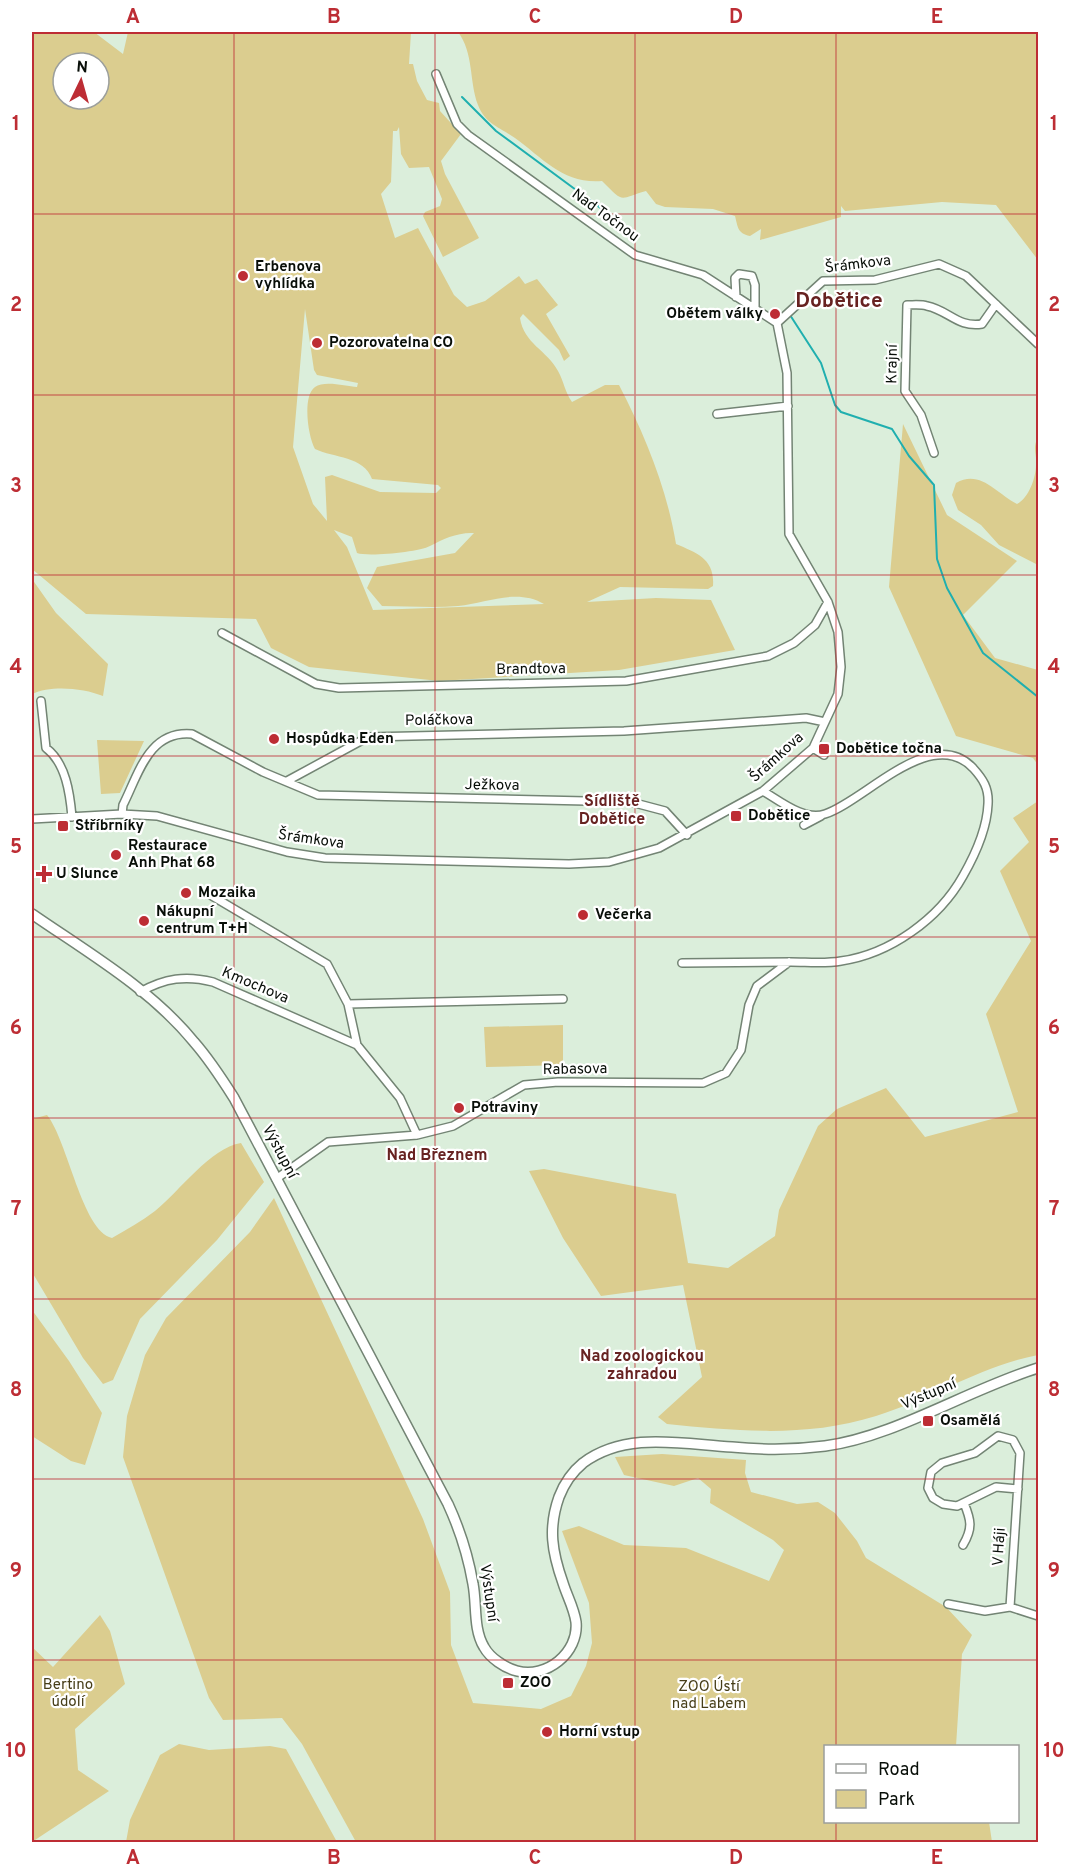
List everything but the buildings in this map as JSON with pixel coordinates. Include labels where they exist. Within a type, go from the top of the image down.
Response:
[{"type":"street","name":"Nad Točnou","points":[[436,74],[457,124],[468,135],[636,255],[703,275],[777,322]]},
{"type":"street","name":"Šrámkova","points":[[32,819],[122,814],[157,816],[287,852],[325,858],[569,864],[599,863],[633,857],[687,835],[763,791],[813,748],[838,694],[841,667],[838,632],[828,602],[789,534],[787,373],[777,322],[823,281],[875,280],[939,264],[966,276],[1038,344]]},
{"type":"street","points":[[736,297],[735,278],[739,274],[752,276],[755,285],[755,309]]},
{"type":"street","name":"Krajní","points":[[934,453],[921,415],[905,391],[908,305],[928,306],[960,323],[972,326],[982,324],[996,304]]},
{"type":"street","points":[[717,414],[788,406]]},
{"type":"street","name":"Brandtova","points":[[222,633],[316,684],[339,688],[626,681],[768,656],[794,644],[815,625],[828,602]]},
{"type":"street","points":[[41,701],[46,748],[52,753],[70,790],[72,817]]},
{"type":"street","name":"Poláčkova","points":[[287,780],[368,737],[624,731],[806,718],[825,722]]},
{"type":"street","points":[[122,814],[123,805],[148,753],[162,739],[180,733],[192,734],[263,772],[287,780]]},
{"type":"street","points":[[813,748],[824,755]]},
{"type":"street","points":[[682,963],[841,962],[877,950],[909,934],[934,914],[955,890],[971,862],[986,823],[988,802],[985,782],[967,763],[953,755],[931,755],[908,764],[804,825]]},
{"type":"street","name":"Ježkova","points":[[287,780],[318,795],[631,802],[665,811],[687,835]]},
{"type":"street","points":[[763,791],[800,813],[824,815]]},
{"type":"street","name":"Kmochova","points":[[207,893],[327,964],[348,1004],[357,1045],[400,1098],[417,1135]]},
{"type":"street","name":"Výstupní","points":[[32,914],[140,992],[193,1040],[216,1070],[452,1513],[467,1551],[478,1633],[484,1647],[490,1656],[516,1671],[534,1673],[548,1669],[559,1662],[574,1638],[574,1614],[556,1560],[551,1527],[554,1512],[567,1483],[581,1465],[597,1454],[625,1444],[647,1441],[767,1450],[825,1446],[857,1440],[1038,1368]]},
{"type":"street","name":"Rabasova","points":[[276,1179],[328,1142],[417,1135],[453,1126],[524,1085],[558,1082],[703,1083],[726,1073],[741,1050],[749,1005],[757,987],[789,962]]},
{"type":"street","name":"Kmochova","points":[[140,992],[153,984],[192,977],[213,982],[357,1045]]},
{"type":"street","points":[[348,1004],[563,999]]},
{"type":"street","name":"V Háji","points":[[964,1503],[957,1506],[943,1504],[933,1498],[928,1488],[932,1472],[942,1462],[975,1452],[999,1436],[1013,1440],[1020,1453],[1010,1607]]},
{"type":"street","points":[[963,1545],[971,1532],[972,1523],[964,1503],[996,1487],[1018,1489]]},
{"type":"street","points":[[948,1604],[985,1611],[1010,1607],[1038,1616]]},
{"type":"green space","points":[[32,32],[94,32],[123,54],[128,32],[411,32],[409,64],[413,64],[417,81],[427,100],[439,103],[440,111],[461,134],[441,161],[445,174],[479,238],[443,257],[423,216],[425,212],[440,206],[442,199],[429,167],[409,168],[401,154],[399,127],[397,131],[393,131],[391,182],[381,194],[395,238],[418,228],[454,295],[467,307],[485,301],[519,276],[525,284],[537,279],[558,305],[546,314],[570,356],[564,361],[559,350],[523,314],[520,318],[522,327],[531,341],[553,364],[572,402],[605,385],[619,385],[654,463],[667,503],[676,544],[697,554],[708,563],[713,577],[713,586],[708,589],[620,587],[587,602],[656,598],[711,600],[735,650],[619,670],[439,681],[309,667],[271,648],[256,619],[86,614],[32,569]],"holes":[[[305,309],[314,370],[317,375],[358,383],[357,387],[324,384],[315,387],[311,392],[307,407],[310,436],[315,449],[355,462],[368,471],[372,479],[438,485],[441,488],[436,493],[380,492],[332,475],[325,477],[327,521],[313,504],[293,447]],[[334,530],[352,537],[357,553],[363,554],[416,550],[456,535],[474,533],[455,553],[377,567],[367,588],[382,606],[458,606],[513,597],[534,599],[544,604],[373,610],[347,547]]]},
{"type":"green space","points":[[458,32],[1038,32],[1038,260],[996,205],[942,202],[845,211],[841,206],[841,217],[760,240],[761,229],[750,236],[746,235],[739,229],[735,216],[713,209],[665,207],[656,204],[646,191],[622,198],[602,181],[588,181],[565,174],[545,162],[485,117],[475,96],[467,49]]},
{"type":"green space","points":[[903,424],[947,515],[1017,561],[963,615],[995,658],[1038,670],[1038,765],[1033,758],[956,736],[889,587]]},
{"type":"green space","points":[[1038,437],[1038,565],[999,545],[981,525],[958,510],[952,495],[956,483],[965,479],[973,479],[988,484],[1017,504],[1025,497],[1035,475],[1035,445]]},
{"type":"green space","points":[[32,579],[56,613],[108,664],[103,696],[67,689],[48,689],[32,694]]},
{"type":"green space","points":[[97,740],[144,741],[120,793],[101,794]]},
{"type":"green space","points":[[1038,801],[1038,1355],[996,1367],[876,1416],[824,1428],[772,1431],[667,1424],[658,1417],[702,1377],[683,1285],[601,1296],[563,1238],[529,1171],[544,1169],[676,1194],[688,1263],[728,1268],[775,1236],[779,1210],[818,1126],[837,1109],[886,1088],[925,1137],[1018,1112],[986,1014],[1031,941],[1000,871],[1029,842],[1013,818]]},
{"type":"green space","points":[[563,1025],[563,1065],[486,1067],[484,1027]]},
{"type":"green space","points":[[47,1115],[55,1127],[92,1219],[101,1232],[112,1238],[155,1211],[207,1161],[229,1147],[241,1143],[264,1182],[217,1240],[140,1319],[113,1380],[103,1384],[83,1358],[32,1272],[32,1119]]},
{"type":"green space","name":"ZOO Ústí nad Labem","points":[[274,1198],[423,1519],[450,1592],[451,1645],[473,1703],[541,1709],[571,1696],[586,1666],[592,1643],[589,1603],[562,1531],[579,1526],[624,1545],[686,1548],[769,1581],[784,1550],[773,1540],[710,1503],[711,1489],[698,1478],[674,1486],[624,1475],[615,1457],[662,1454],[746,1460],[745,1473],[751,1492],[797,1504],[818,1502],[835,1513],[857,1541],[866,1558],[946,1607],[972,1635],[962,1654],[956,1745],[824,1745],[824,1823],[989,1823],[992,1842],[356,1842],[302,1744],[282,1718],[223,1720],[209,1698],[123,1457],[127,1416],[145,1355],[166,1318],[250,1232]]},
{"type":"green space","points":[[32,1310],[69,1361],[102,1413],[85,1465],[71,1461],[32,1436]]},
{"type":"green space","name":"Bertino údolí","points":[[100,1615],[110,1631],[125,1684],[75,1729],[78,1770],[109,1791],[32,1842],[32,1647],[53,1667]]},
{"type":"green space","points":[[179,1744],[209,1750],[270,1746],[286,1749],[337,1842],[126,1842],[130,1820],[160,1755]]},
{"type":"waterway","points":[[462,97],[496,131],[610,215]]},
{"type":"waterway","points":[[790,315],[821,363],[835,405],[841,412],[892,429],[909,456],[934,485],[937,559],[947,588],[983,653],[1038,697]]},
{"type":"place","name":"Erbenova vyhlídka","points":[[243,276]]},
{"type":"place","name":"Obětem války","points":[[775,314]]},
{"type":"place","name":"Pozorovatelna CO","points":[[317,343]]},
{"type":"place","name":"Hospůdka Eden","points":[[274,739]]},
{"type":"place","name":"Dobětice točna","points":[[824,749]]},
{"type":"place","name":"Dobětice","points":[[736,816]]},
{"type":"place","name":"Stříbrníky","points":[[63,826]]},
{"type":"place","name":"Restaurace Anh Phat 68","points":[[116,855]]},
{"type":"place","name":"U Slunce","points":[[44,874]]},
{"type":"place","name":"Mozaika","points":[[186,893]]},
{"type":"place","name":"Večerka","points":[[583,915]]},
{"type":"place","name":"Nákupní centrum T+H","points":[[144,921]]},
{"type":"place","name":"Potraviny","points":[[459,1108]]},
{"type":"place","name":"Osamělá","points":[[928,1421]]},
{"type":"place","name":"ZOO","points":[[508,1683]]},
{"type":"place","name":"Horní vstup","points":[[547,1732]]},
{"type":"district","name":"Dobětice","points":[[839,301]]},
{"type":"district","name":"Sídliště Dobětice","points":[[612,811]]},
{"type":"district","name":"Nad Březnem","points":[[437,1156]]},
{"type":"district","name":"Nad zoologickou zahradou","points":[[642,1366]]}]
